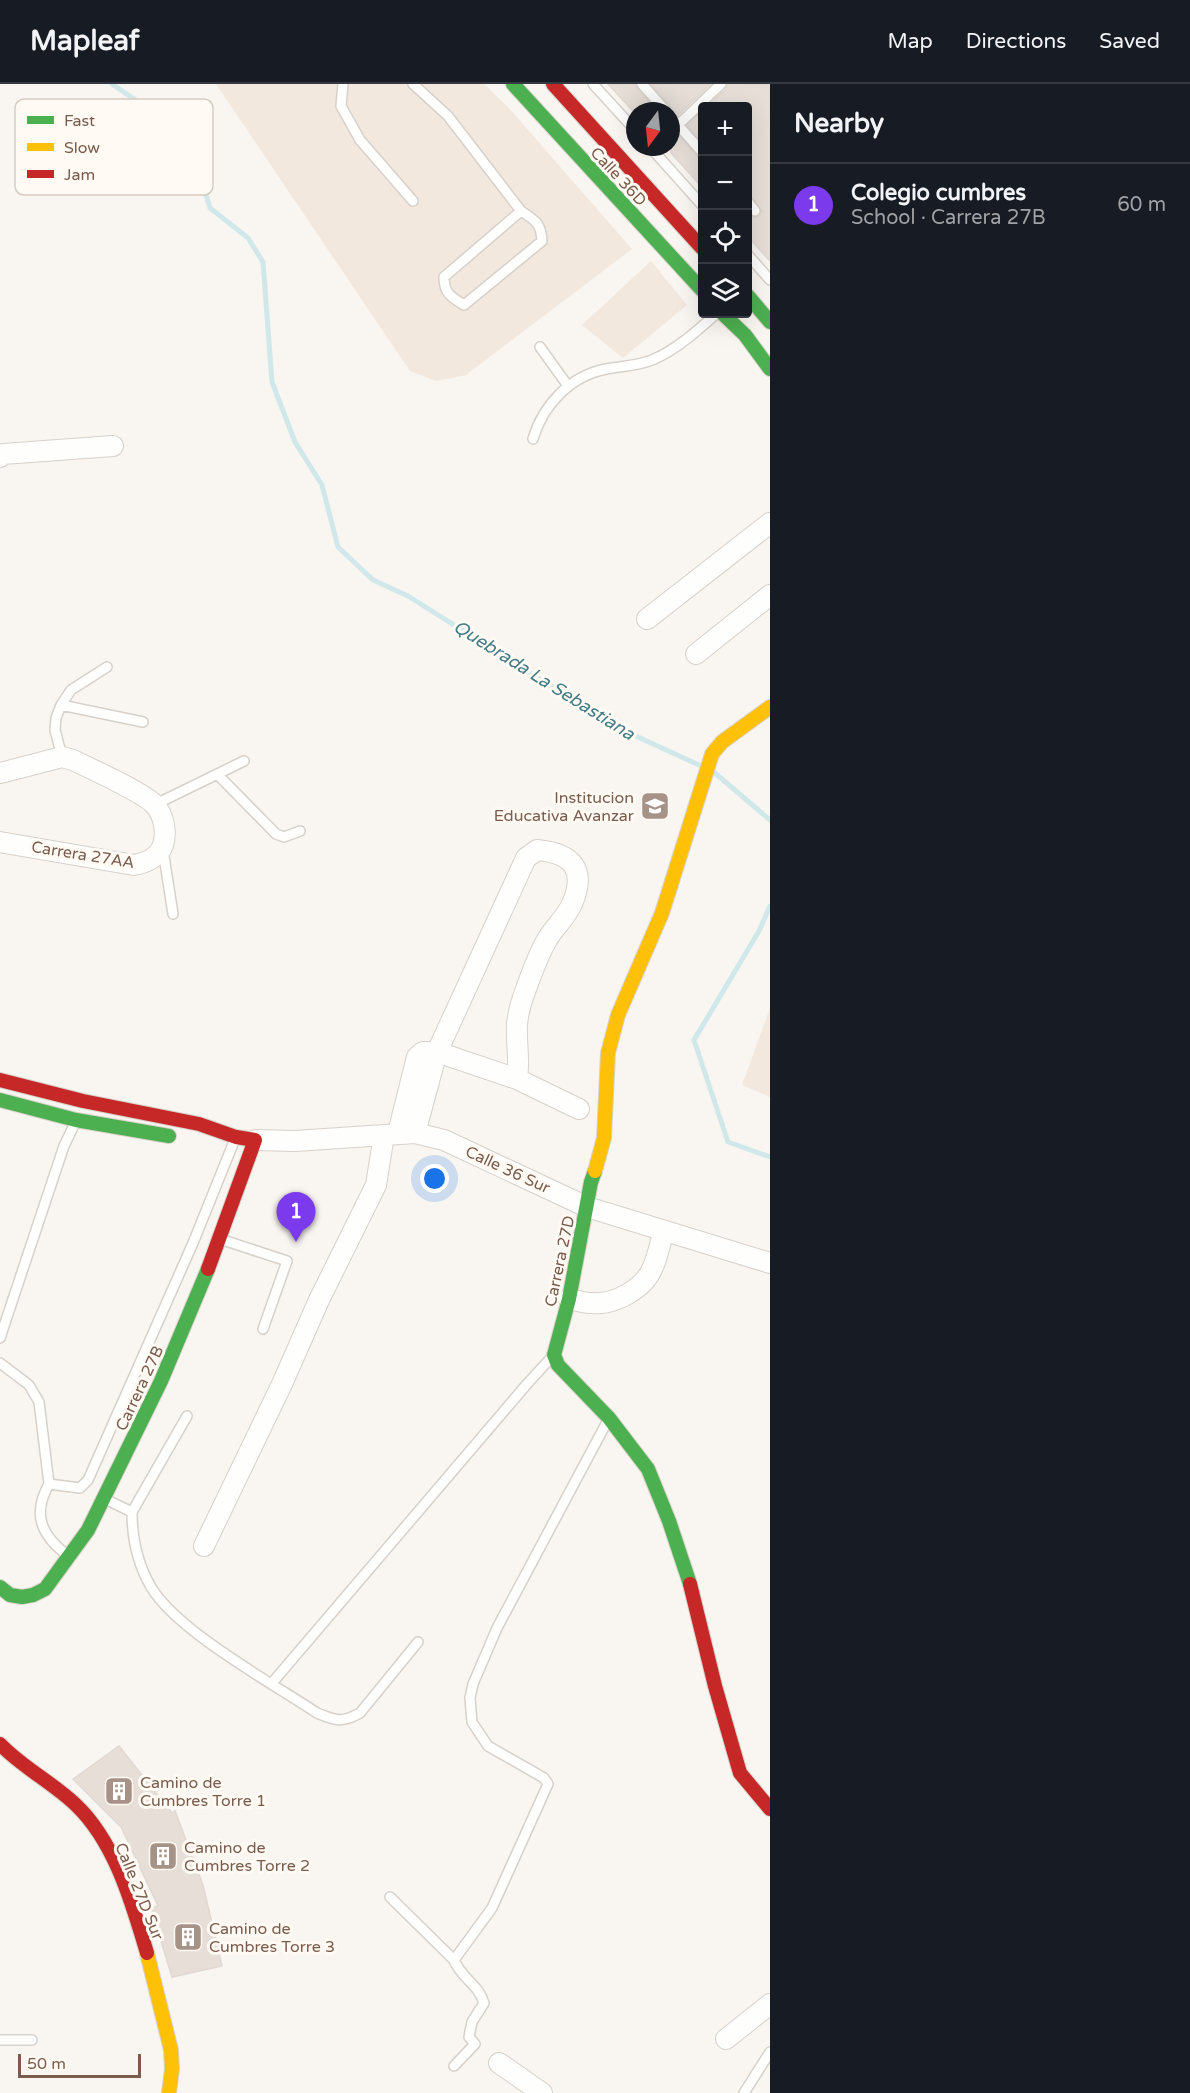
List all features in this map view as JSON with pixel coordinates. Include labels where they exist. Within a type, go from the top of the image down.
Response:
[{"type":"street","name":"Calle 36D","points":[[513,84],[698,286]]},
{"type":"street","name":"Calle 36D","points":[[553,84],[698,244]]},
{"type":"street","points":[[752,306],[759,320],[770,369]]},
{"type":"street","points":[[0,457],[3,454],[113,446]]},
{"type":"street","points":[[647,619],[770,523]]},
{"type":"street","points":[[696,654],[770,595]]},
{"type":"street","name":"Carrera 27D","points":[[554,1355],[569,1299],[591,1182],[604,1138],[608,1053],[618,1015],[662,913],[712,753],[722,742],[770,708]]},
{"type":"street","points":[[0,773],[62,757],[89,767],[154,804],[164,824],[163,847]]},
{"type":"street","name":"Carrera 27AA","points":[[0,842],[134,865],[151,860],[163,847]]},
{"type":"street","points":[[204,1546],[282,1384],[319,1300],[376,1185],[526,858],[537,850],[553,851],[568,858],[576,868],[579,882],[572,905],[548,938],[525,990],[517,1022],[520,1062],[517,1079]]},
{"type":"street","points":[[437,1052],[517,1079],[579,1109]]},
{"type":"street","name":"Calle 36 Sur","points":[[0,1080],[83,1101],[199,1124],[245,1138]]},
{"type":"street","name":"Calle 36 Sur","points":[[0,1101],[76,1120],[190,1139],[245,1138],[295,1141],[399,1134],[444,1140],[588,1206],[770,1263]]},
{"type":"street","name":"Carrera 27B","points":[[0,1587],[14,1597],[24,1598],[35,1595],[45,1588],[88,1530],[105,1499],[161,1381],[220,1240],[245,1138]]},
{"type":"street","points":[[569,1299],[593,1304],[612,1301],[628,1294],[645,1280],[653,1268],[664,1231]]},
{"type":"street","points":[[554,1355],[558,1365],[609,1418],[648,1469],[669,1521],[693,1592],[715,1686],[740,1773],[770,1809]]},
{"type":"street","name":"Calle 27D Sur","points":[[3,1754],[55,1787],[78,1808],[94,1828],[110,1857],[148,1956],[169,2042],[172,2066],[169,2093]]},
{"type":"street","points":[[726,2039],[770,2004]]},
{"type":"street","points":[[499,2063],[542,2093]]},
{"type":"lane","points":[[343,84],[341,106],[360,140],[413,201]]},
{"type":"lane","points":[[412,84],[448,116],[521,211],[534,219],[541,228],[542,241],[464,305],[451,297],[444,287],[444,277],[521,211]]},
{"type":"lane","points":[[593,84],[626,120]]},
{"type":"lane","points":[[642,84],[658,102]]},
{"type":"lane","points":[[680,123],[721,84]]},
{"type":"lane","points":[[680,127],[698,148]]},
{"type":"lane","points":[[658,156],[698,201]]},
{"type":"lane","points":[[752,208],[755,211]]},
{"type":"lane","points":[[752,260],[770,280]]},
{"type":"lane","points":[[533,439],[547,407],[568,386],[595,372],[638,365],[661,356],[696,332],[712,318]]},
{"type":"lane","points":[[540,347],[568,386]]},
{"type":"lane","points":[[62,757],[55,730],[56,718],[61,705],[71,690],[107,667]]},
{"type":"lane","points":[[61,705],[143,722]]},
{"type":"lane","points":[[154,804],[244,761]]},
{"type":"lane","points":[[218,774],[276,834],[284,837],[300,831]]},
{"type":"lane","points":[[163,847],[173,914]]},
{"type":"lane","points":[[0,1338],[64,1146],[76,1120]]},
{"type":"lane","points":[[49,1484],[80,1488],[88,1480],[193,1243],[245,1138]]},
{"type":"lane","points":[[220,1240],[287,1261],[263,1329]]},
{"type":"lane","points":[[272,1683],[554,1355]]},
{"type":"lane","points":[[0,1363],[30,1385],[39,1402],[49,1484],[43,1495],[40,1520],[54,1545],[69,1556]]},
{"type":"lane","points":[[188,1416],[132,1512],[132,1536],[140,1565],[152,1588],[169,1609],[194,1631],[317,1713],[333,1720],[348,1720],[360,1713],[418,1642]]},
{"type":"lane","points":[[454,1960],[492,1908],[548,1784],[544,1779],[488,1746],[472,1722],[470,1698],[473,1684],[511,1599],[609,1418]]},
{"type":"lane","points":[[105,1499],[132,1512]]},
{"type":"lane","points":[[390,1897],[454,1960],[460,1972],[479,1990],[484,2003],[472,2022],[469,2037],[475,2044],[454,2066]]},
{"type":"lane","points":[[0,2040],[32,2040]]},
{"type":"lane","points":[[744,2093],[770,2052]]},
{"type":"shaded area","points":[[216,84],[484,84],[508,107],[632,249],[466,375],[436,381],[410,371]]},
{"type":"shaded area","points":[[651,261],[687,305],[623,358],[582,325]]},
{"type":"shaded area","points":[[770,1008],[770,1097],[742,1085]]},
{"type":"building","points":[[608,84],[635,84],[649,102],[626,103]]},
{"type":"building","points":[[651,84],[711,84],[680,113],[680,102],[667,102]]},
{"type":"building","points":[[728,84],[770,84],[770,261],[752,241],[752,216],[755,218],[760,216],[762,211],[752,198],[752,102],[711,102],[726,89]]},
{"type":"building","points":[[698,115],[698,137],[687,125]]},
{"type":"building","points":[[680,137],[698,157],[698,183],[674,156],[680,156]]},
{"type":"building","points":[[119,1746],[172,1813],[175,1811],[203,1885],[222,1966],[172,1977],[151,1908],[158,1906],[121,1827],[73,1779]]},
{"type":"waterway","points":[[112,84],[134,99]]},
{"type":"waterway","points":[[206,195],[210,208],[248,238],[263,262],[272,382],[295,442],[322,485],[338,547],[373,580],[408,596],[616,727],[699,765]]},
{"type":"waterway","name":"Quebrada La Sebastiana","points":[[715,773],[770,820]]},
{"type":"waterway","name":"Quebrada La Sebastiana","points":[[770,906],[759,931],[694,1040],[728,1142],[770,1157]]},
{"type":"traffic: fast","points":[[513,84],[698,286]]},
{"type":"traffic: fast","points":[[752,301],[770,322]]},
{"type":"traffic: fast","points":[[727,318],[745,335],[770,369]]},
{"type":"traffic: fast","points":[[0,1100],[76,1120],[169,1136]]},
{"type":"traffic: fast","points":[[595,1171],[569,1299],[554,1355],[558,1365],[609,1418],[648,1469],[669,1521],[690,1584]]},
{"type":"traffic: fast","points":[[0,1587],[10,1595],[22,1597],[45,1589],[88,1530],[161,1381],[208,1269]]},
{"type":"traffic: slow","points":[[595,1171],[604,1138],[608,1053],[618,1015],[662,913],[712,754],[722,742],[770,707]]},
{"type":"traffic: slow","points":[[147,1953],[171,2050],[172,2069],[169,2093]]},
{"type":"traffic: jam","points":[[553,84],[698,244]]},
{"type":"traffic: jam","points":[[0,1080],[83,1101],[199,1124],[236,1137],[255,1140],[208,1269]]},
{"type":"traffic: jam","points":[[690,1584],[715,1686],[740,1773],[770,1809]]},
{"type":"traffic: jam","points":[[0,1744],[76,1805],[90,1820],[121,1874],[147,1953]]},
{"type":"place","name":"Institucion Educativa Avanzar","points":[[655,806]]},
{"type":"place","name":"Colegio cumbres","points":[[296,1242]]},
{"type":"place","name":"Camino de Cumbres Torre 1","points":[[119,1791]]},
{"type":"place","name":"Camino de Cumbres Torre 2","points":[[163,1856]]},
{"type":"place","name":"Camino de Cumbres Torre 3","points":[[188,1937]]}]
